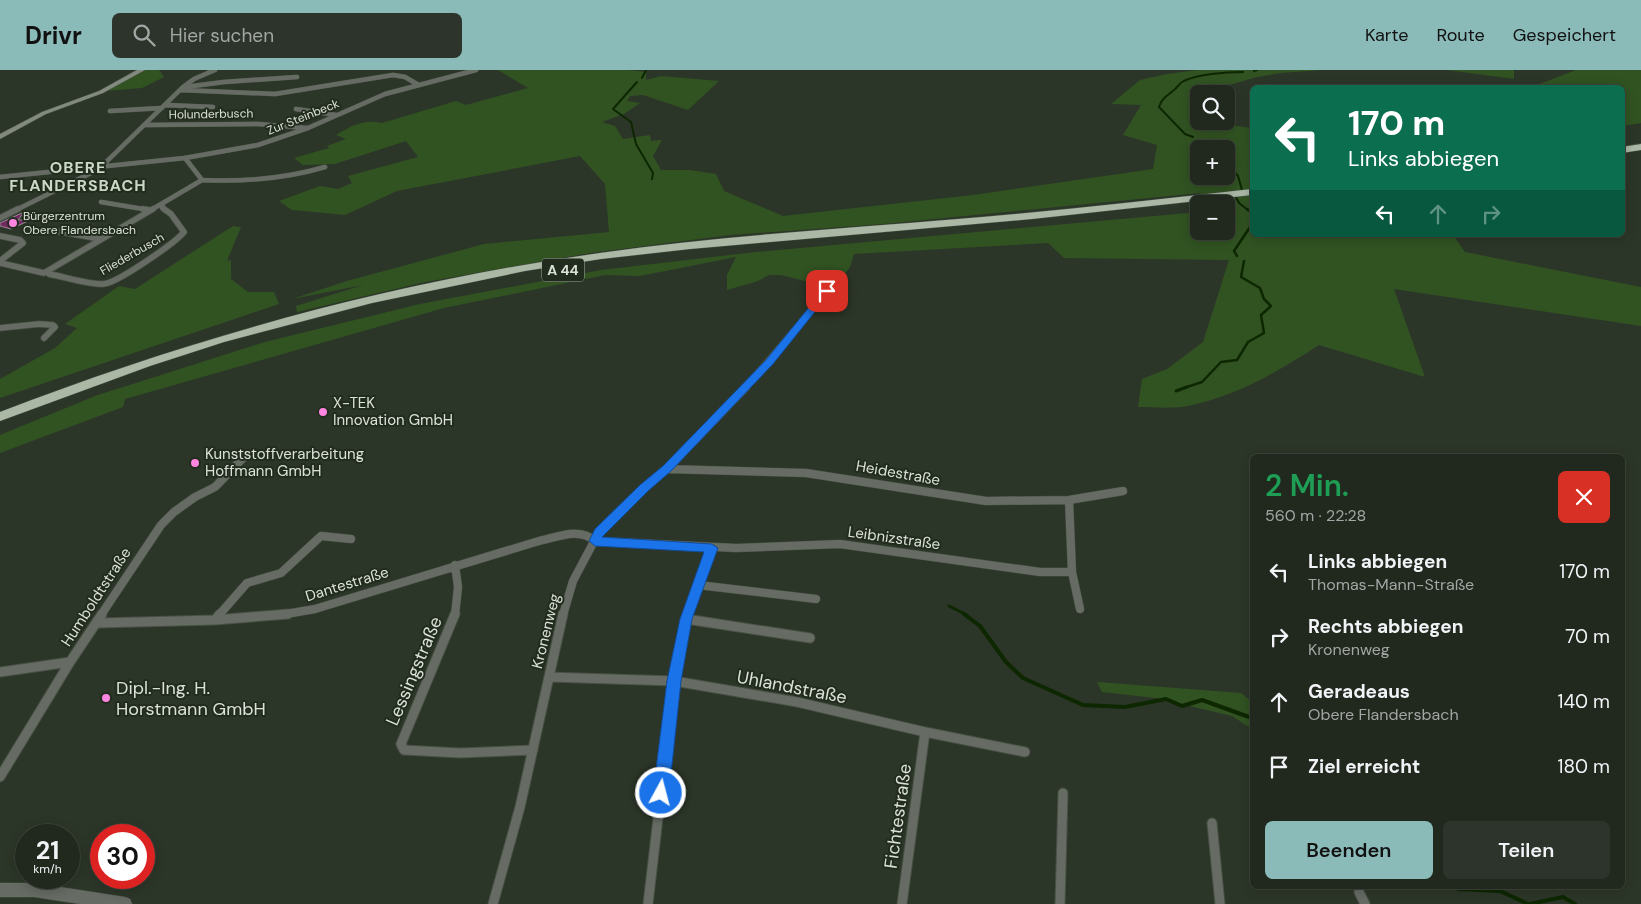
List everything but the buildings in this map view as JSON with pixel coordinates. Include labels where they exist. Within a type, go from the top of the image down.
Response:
[{"type":"highway","points":[[1625,142],[1641,139]]},
{"type":"highway","points":[[1625,149],[1641,146]]},
{"type":"highway","name":"A 44","points":[[0,427],[123,381],[258,338],[422,296],[514,278],[596,264],[735,247],[1143,208],[1250,192]]},
{"type":"highway","points":[[1235,202],[1250,200]]},
{"type":"highway","name":"A 44","points":[[0,417],[125,370],[239,335],[362,302],[510,272],[596,257],[714,242],[1014,217],[1190,206]]},
{"type":"main road","points":[[0,137],[44,113],[101,92],[142,70]]},
{"type":"street","points":[[0,218],[71,185],[104,166],[181,89],[194,79],[215,70]]},
{"type":"street","name":"Zur Steinbeck","points":[[0,178],[184,158],[258,145],[308,128],[372,98],[463,71],[476,70]]},
{"type":"street","points":[[181,89],[275,94],[393,76],[405,77],[418,84]]},
{"type":"street","points":[[181,89],[224,82],[297,77]]},
{"type":"street","points":[[110,111],[163,107],[214,107]]},
{"type":"street","points":[[296,109],[337,115]]},
{"type":"street","name":"Holunderbusch","points":[[144,126],[258,124],[308,128]]},
{"type":"street","points":[[184,158],[202,180]]},
{"type":"street","points":[[46,273],[148,210],[202,180],[272,179],[308,173],[325,167]]},
{"type":"street","points":[[101,202],[148,210]]},
{"type":"street","name":"Fliederbusch","points":[[0,262],[104,284],[179,239],[184,232],[171,214],[162,208],[163,203]]},
{"type":"street","points":[[50,230],[101,239]]},
{"type":"street","name":"Fliederbusch","points":[[0,236],[20,240],[23,243],[0,262]]},
{"type":"street","name":"Kronenweg","points":[[493,904],[520,807],[560,626],[574,581],[599,532],[667,469],[769,362],[826,294],[827,285]]},
{"type":"street","points":[[0,328],[39,324],[53,325],[55,327],[52,332],[44,338]]},
{"type":"street","name":"Humboldtstraße","points":[[0,777],[57,687],[70,662],[98,623],[142,551],[161,525],[174,512],[215,486],[244,457]]},
{"type":"street","name":"Heidestraße","points":[[667,469],[806,473],[840,476],[935,494],[986,501],[1069,500],[1123,491]]},
{"type":"street","points":[[1069,500],[1072,572],[1080,609]]},
{"type":"street","name":"Dantestraße","points":[[98,623],[283,616],[315,609],[539,541],[575,533],[588,535],[595,541]]},
{"type":"street","points":[[215,620],[247,583],[281,573],[321,536],[351,540]]},
{"type":"street","name":"Leibnizstraße","points":[[595,541],[712,548],[763,548],[816,543],[840,544],[1040,572],[1072,572]]},
{"type":"street","points":[[648,904],[674,681],[686,619],[712,548]]},
{"type":"street","name":"Lessingstraße","points":[[455,565],[458,587],[455,615],[401,744],[404,750],[441,752],[533,750]]},
{"type":"street","points":[[698,585],[816,599]]},
{"type":"street","points":[[686,619],[810,638]]},
{"type":"street","points":[[0,672],[41,664],[70,662]]},
{"type":"street","name":"Uhlandstraße","points":[[549,677],[674,681],[797,702],[925,732],[1025,752]]},
{"type":"street","name":"Fichtestraße","points":[[902,904],[925,732]]},
{"type":"street","points":[[1060,904],[1063,793]]},
{"type":"street","points":[[1212,823],[1220,904]]},
{"type":"street","points":[[0,890],[34,890],[125,904]]},
{"type":"street","points":[[1358,892],[1365,904]]},
{"type":"green space","points":[[145,70],[159,70],[164,77],[142,88],[105,91]]},
{"type":"green space","points":[[498,70],[628,70],[646,72],[646,80],[661,76],[719,81],[688,110],[643,95],[630,96],[627,101],[640,103],[624,114],[602,122],[615,126],[623,139],[650,135],[651,141],[662,140],[653,156],[661,170],[690,170],[716,174],[724,191],[783,216],[973,195],[1153,169],[1157,145],[1123,135],[1141,105],[1111,104],[1140,80],[1198,70],[1322,70],[1281,73],[1257,77],[1229,85],[1190,85],[1190,130],[1235,130],[1235,126],[1250,128],[1250,188],[1248,188],[1250,190],[1250,237],[1454,237],[1465,252],[1641,287],[1641,326],[1394,289],[1425,377],[1319,345],[1256,382],[1223,396],[1182,407],[1138,407],[1142,379],[1167,369],[1203,342],[1229,260],[1064,258],[1048,243],[854,254],[850,267],[829,295],[822,294],[824,290],[821,285],[781,275],[769,275],[758,281],[727,290],[727,275],[736,257],[640,276],[605,275],[444,308],[125,399],[123,407],[0,453],[0,435],[95,396],[265,342],[420,304],[601,270],[756,252],[1190,213],[1190,240],[1235,240],[1235,195],[1202,195],[1200,193],[883,224],[730,235],[590,253],[425,282],[297,312],[296,306],[363,285],[292,299],[347,281],[484,244],[609,232],[605,184],[580,156],[397,191],[345,215],[292,210],[279,201],[320,186],[338,189],[352,183],[348,176],[418,157],[406,141],[335,164],[303,165],[294,158],[329,148],[327,146],[346,139],[336,135],[353,126],[369,122],[382,123],[456,101],[466,105],[528,88]]},
{"type":"green space","points":[[1447,70],[1514,70],[1514,79]]},
{"type":"green space","points":[[1576,70],[1641,70],[1641,123],[1625,126],[1625,85],[1537,85]]},
{"type":"green space","points":[[233,226],[241,227],[227,261],[231,260],[231,279],[248,292],[274,292],[279,304],[0,398],[0,379],[55,348],[77,328],[65,324],[119,286],[135,289]]},
{"type":"green space","points":[[1097,682],[1241,693],[1250,700],[1250,728],[1232,716],[1156,698],[1102,692]]},
{"type":"waterway","points":[[642,78],[646,70]]},
{"type":"waterway","points":[[1193,137],[1185,134],[1159,107],[1163,99],[1188,79],[1212,74],[1243,72]]},
{"type":"waterway","points":[[637,82],[613,109],[631,122],[636,144],[653,173],[652,179]]},
{"type":"waterway","points":[[1235,173],[1238,176],[1242,190],[1235,195],[1239,203],[1248,210]]},
{"type":"waterway","points":[[1237,256],[1234,251],[1250,227]]},
{"type":"waterway","points":[[1187,387],[1202,382],[1221,362],[1237,360],[1248,342],[1264,333],[1261,315],[1271,306],[1264,299],[1260,288],[1241,277],[1244,261]]},
{"type":"waterway","points":[[1176,391],[1187,387]]},
{"type":"waterway","points":[[949,606],[967,615]]},
{"type":"waterway","points":[[964,614],[980,626],[1006,662],[1023,678],[1083,705],[1125,707],[1166,699],[1182,706],[1202,700],[1249,717]]},
{"type":"waterway","points":[[1459,889],[1500,891],[1528,904]]},
{"type":"waterway","points":[[1530,904],[1563,897],[1575,904]]},
{"type":"place","name":"Bürgerzentrum Obere Flandersbach","points":[[13,223]]},
{"type":"place","name":"X-TEK Innovation GmbH","points":[[323,412]]},
{"type":"place","name":"Kunststoffverarbeitung Hoffmann GmbH","points":[[195,463]]},
{"type":"place","name":"Dipl.-Ing. H. Horstmann GmbH","points":[[106,698]]},
{"type":"district","name":"OBERE FLANDERSBACH","points":[[78,176]]},
{"type":"route","points":[[661,793],[674,681],[686,619],[712,548],[595,541],[599,532],[644,488],[667,469],[675,458],[719,416],[769,362],[827,291]]}]
